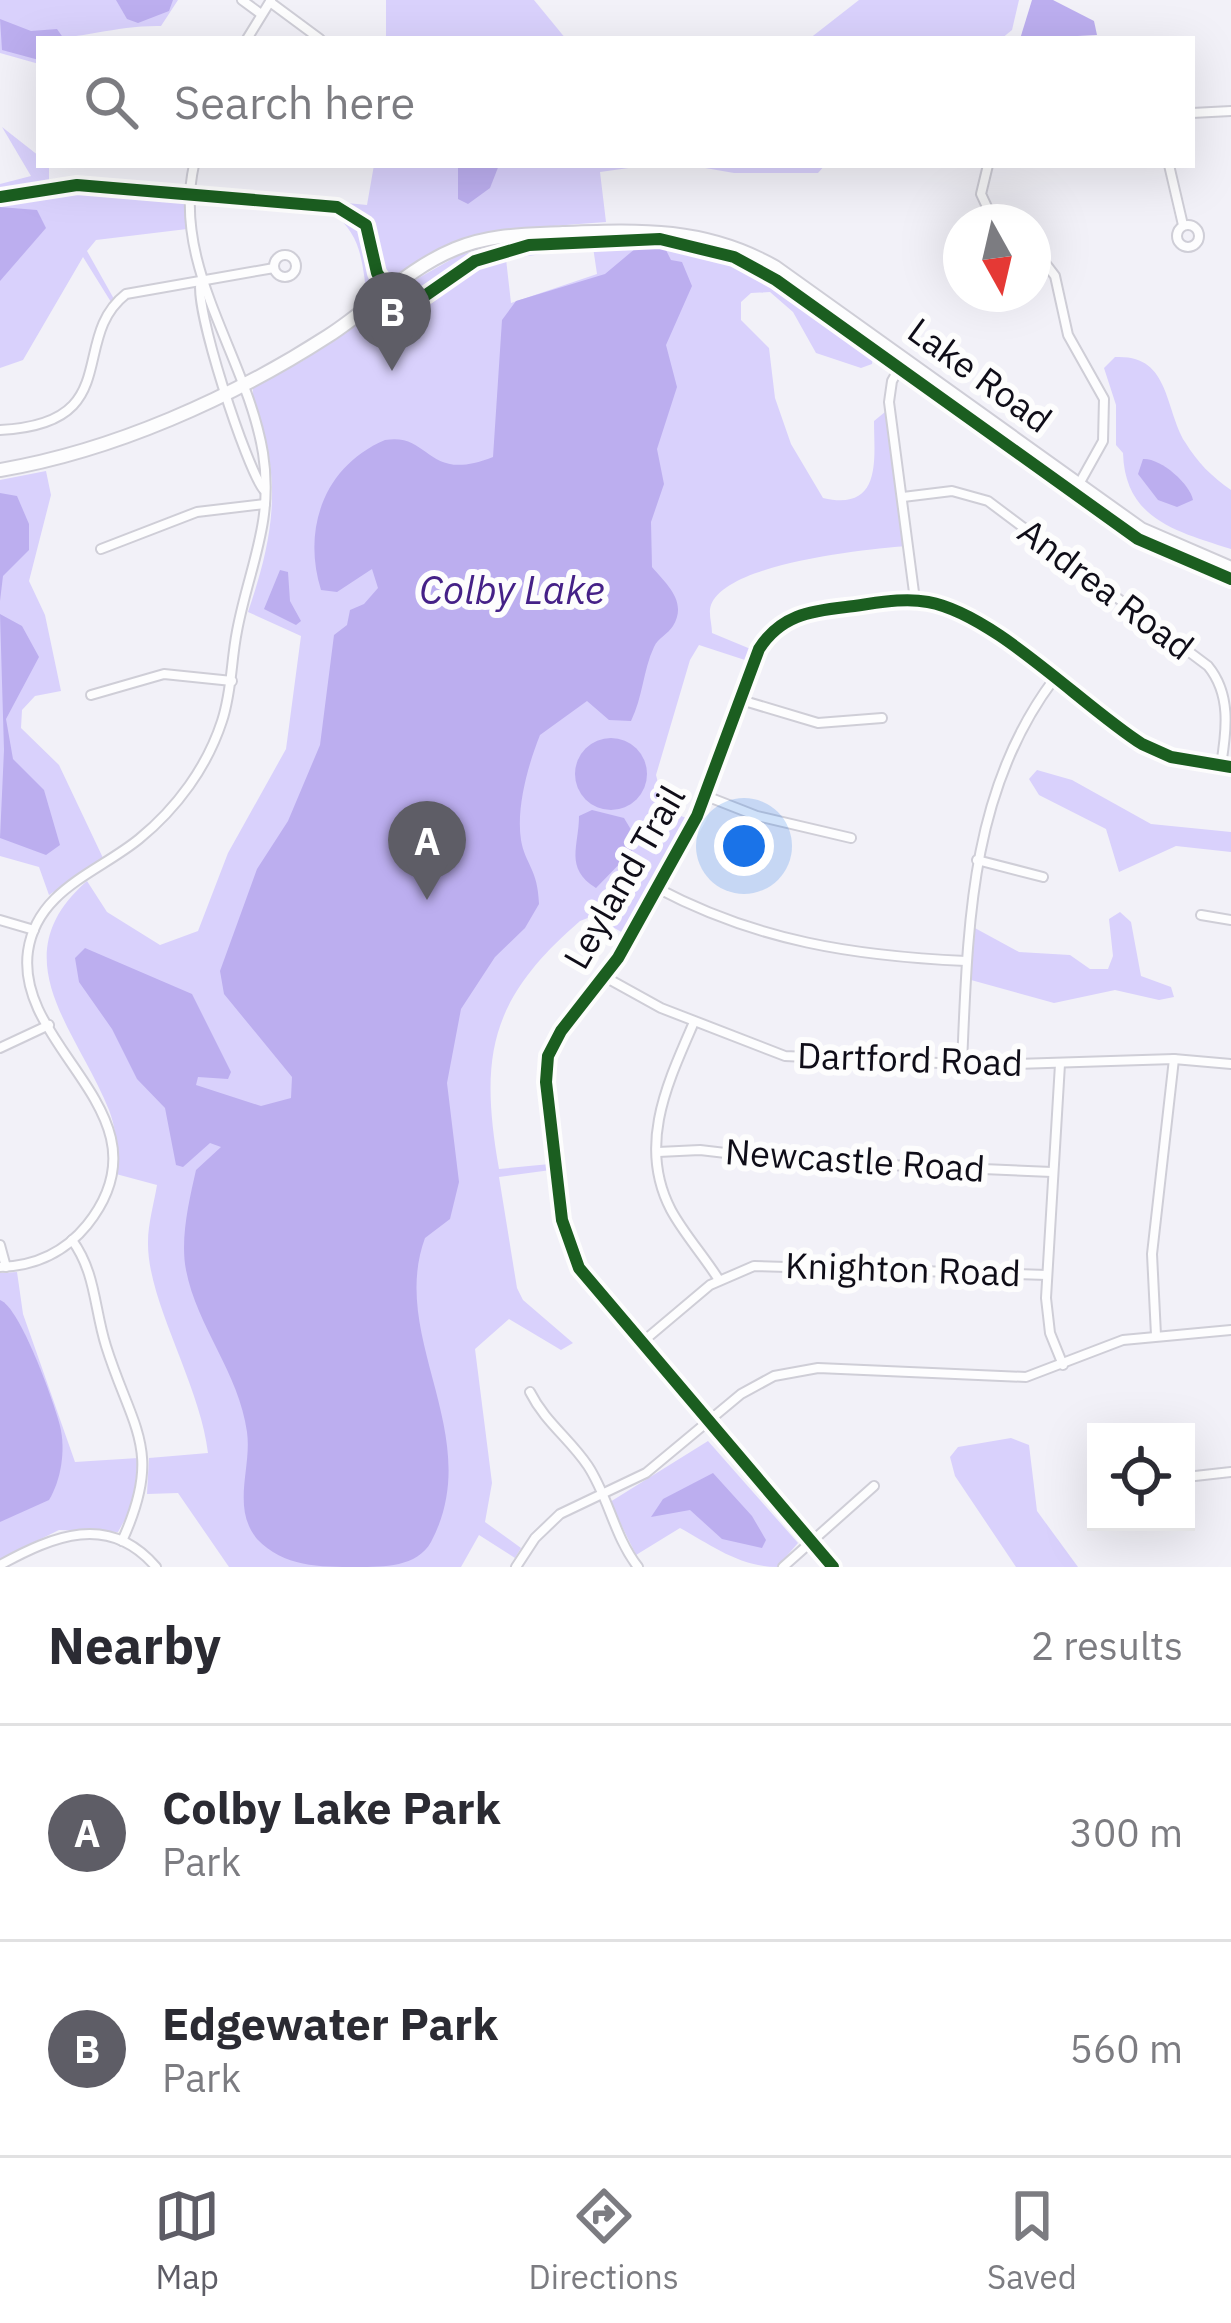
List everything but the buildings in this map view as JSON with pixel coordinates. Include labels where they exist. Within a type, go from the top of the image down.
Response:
[{"type":"street","points":[[242,0],[261,14]]},
{"type":"street","points":[[249,36],[271,1],[316,36]]},
{"type":"street","points":[[1195,113],[1231,111]]},
{"type":"street","points":[[0,1245],[3,1267],[36,1262],[72,1240],[101,1202],[112,1147],[96,1096],[49,1025],[28,980],[34,929],[57,895],[141,838],[184,794],[216,738],[232,681],[238,625],[260,556],[265,504],[262,450],[243,384],[202,279],[189,194],[193,168]]},
{"type":"street","points":[[986,204],[982,194],[987,168]]},
{"type":"street","points":[[1170,168],[1184,225]]},
{"type":"street","name":"Lake Road","points":[[0,470],[92,448],[243,384],[328,337],[411,272],[454,249],[509,235],[616,229],[679,232],[742,250],[786,274],[1162,541],[1231,568]]},
{"type":"street","points":[[0,430],[41,424],[71,409],[120,298],[274,268]]},
{"type":"street","points":[[1051,271],[1068,335],[1104,399],[1103,441],[1079,484]]},
{"type":"street","points":[[202,279],[196,293],[200,316],[245,453],[264,490]]},
{"type":"street","points":[[905,358],[889,398],[915,600]]},
{"type":"street","name":"Andrea Road","points":[[903,496],[952,491],[990,502],[1211,668],[1225,686],[1230,706],[1226,766]]},
{"type":"street","points":[[100,549],[196,512],[265,504]]},
{"type":"street","name":"Leyland Trail","points":[[833,1567],[586,1280],[568,1245],[546,1086],[555,1040],[605,976],[657,888],[706,796],[758,652],[790,619],[813,611],[915,600],[966,615],[1146,747],[1226,766]]},
{"type":"street","points":[[91,695],[164,674],[232,681]]},
{"type":"street","points":[[962,1064],[977,860],[1008,751],[1054,679]]},
{"type":"street","points":[[741,700],[822,724],[882,718]]},
{"type":"street","points":[[706,796],[762,818],[851,838]]},
{"type":"street","points":[[977,860],[1043,877]]},
{"type":"street","points":[[657,888],[721,920],[781,940],[871,956],[966,962]]},
{"type":"street","points":[[1201,915],[1231,920]]},
{"type":"street","points":[[0,920],[34,929]]},
{"type":"street","name":"Dartford Road","points":[[605,976],[694,1022],[785,1056],[962,1064],[1174,1059],[1231,1064]]},
{"type":"street","points":[[694,1022],[657,1111],[658,1153],[670,1208],[718,1280]]},
{"type":"street","points":[[0,1048],[49,1025]]},
{"type":"street","points":[[1156,1335],[1152,1248],[1174,1059]]},
{"type":"street","points":[[1060,1063],[1047,1275],[1050,1330],[1063,1365]]},
{"type":"street","name":"Newcastle Road","points":[[658,1153],[700,1150],[788,1160],[1052,1172]]},
{"type":"street","points":[[72,1240],[89,1266],[106,1345],[133,1408],[141,1446],[142,1494],[122,1541]]},
{"type":"street","name":"Knighton Road","points":[[640,1344],[718,1280],[770,1264],[1047,1275]]},
{"type":"street","points":[[516,1567],[549,1523],[646,1473],[754,1385],[799,1370],[1019,1377],[1063,1365],[1119,1341],[1231,1330]]},
{"type":"street","points":[[530,1392],[549,1424],[586,1464],[620,1540],[638,1567]]},
{"type":"street","points":[[1195,1476],[1231,1472]]},
{"type":"street","points":[[783,1567],[874,1486]]},
{"type":"street","points":[[0,1565],[73,1532],[122,1541],[156,1567]]},
{"type":"street","points":[[17,1555],[24,1567]]},
{"type":"shaded area","points":[[0,0],[178,0],[161,26],[36,36],[36,63],[0,53]]},
{"type":"shaded area","points":[[386,0],[534,0],[564,36],[386,36]]},
{"type":"shaded area","points":[[859,0],[1019,0],[1012,30],[1005,36],[813,36]]},
{"type":"shaded area","points":[[2,127],[36,154],[36,168],[49,168],[49,181],[185,188],[187,229],[96,240],[87,251],[114,299],[111,302],[83,257],[23,360],[0,368],[0,184],[31,176]]},
{"type":"shaded area","points":[[373,168],[629,168],[600,172],[606,222],[508,231],[452,245],[397,274],[367,297],[355,239],[331,212],[196,201],[196,188],[367,205]]},
{"type":"shaded area","points":[[705,168],[822,168],[818,173],[734,173]]},
{"type":"shaded area","points":[[637,235],[708,250],[776,279],[874,350],[872,364],[861,368],[816,353],[793,312],[770,292],[751,293],[741,302],[741,320],[769,348],[775,398],[791,444],[823,498],[842,500],[866,490],[874,465],[874,421],[885,412],[906,546],[800,561],[743,578],[722,591],[710,608],[712,633],[753,650],[748,661],[699,645],[690,660],[656,775],[665,810],[689,819],[625,934],[593,916],[580,921],[527,977],[498,1032],[491,1093],[499,1169],[550,1164],[551,1170],[499,1177],[517,1288],[523,1300],[573,1343],[561,1350],[509,1319],[475,1349],[492,1483],[485,1522],[521,1548],[515,1558],[479,1535],[461,1567],[229,1567],[178,1493],[147,1494],[149,1458],[208,1453],[150,1265],[148,1235],[157,1185],[116,1174],[109,1110],[53,993],[47,965],[49,937],[62,909],[87,881],[107,912],[160,945],[198,931],[228,853],[286,749],[301,636],[248,612],[265,553],[272,493],[253,388],[304,360],[408,284],[459,255],[503,244]],"holes":[[[593,247],[597,274],[511,303],[506,259]]]},
{"type":"shaded area","points":[[1115,357],[1133,358],[1156,373],[1190,449],[1231,490],[1231,549],[1156,519],[1133,493],[1123,453],[1116,445],[1116,405],[1104,368]]},
{"type":"shaded area","points":[[46,471],[51,495],[29,581],[45,615],[61,691],[35,696],[22,710],[21,728],[59,765],[103,858],[49,895],[39,867],[0,856],[0,480]]},
{"type":"shaded area","points":[[1037,770],[1072,780],[1151,824],[1231,832],[1231,852],[1176,846],[1119,872],[1106,829],[1039,795],[1029,779]]},
{"type":"shaded area","points":[[1120,912],[1131,922],[1141,976],[1171,987],[1174,997],[1159,1000],[1115,990],[1054,1003],[971,980],[973,927],[1019,952],[1070,955],[1090,969],[1108,969],[1113,956],[1109,919]]},
{"type":"shaded area","points":[[17,1272],[23,1314],[75,1462],[138,1458],[133,1505],[118,1532],[59,1530],[0,1559],[0,1273]]},
{"type":"shaded area","points":[[1011,1438],[1029,1445],[1037,1511],[1078,1567],[1016,1567],[955,1476],[950,1457],[958,1447]]},
{"type":"shaded area","points":[[708,1441],[798,1543],[777,1567],[738,1559],[680,1528],[636,1555],[610,1502]]},
{"type":"water","points":[[116,0],[173,0],[169,11],[138,23],[127,19]]},
{"type":"water","points":[[1032,0],[1053,0],[1094,21],[1097,35],[1078,36],[1021,36]]},
{"type":"water","points":[[0,19],[31,31],[57,29],[62,36],[36,36],[36,59],[2,50]]},
{"type":"water","points":[[458,168],[498,168],[490,188],[468,204],[458,199]]},
{"type":"water","points":[[0,207],[37,210],[46,228],[0,281]]},
{"type":"water","name":"Colby Lake","points":[[642,243],[664,246],[671,260],[682,262],[692,286],[666,345],[677,387],[657,449],[664,484],[651,522],[652,567],[677,601],[677,617],[654,647],[631,721],[609,720],[587,701],[540,735],[520,814],[523,848],[539,904],[525,928],[495,957],[461,1009],[447,1083],[459,1182],[450,1219],[425,1238],[417,1276],[418,1313],[448,1464],[445,1503],[431,1542],[409,1561],[389,1566],[303,1564],[267,1548],[249,1527],[244,1501],[248,1446],[243,1410],[186,1270],[185,1233],[196,1170],[221,1147],[210,1143],[183,1167],[176,1165],[165,1108],[137,1079],[112,1029],[79,982],[75,958],[85,948],[192,994],[231,1072],[228,1079],[198,1077],[196,1085],[261,1106],[291,1098],[292,1077],[224,994],[220,971],[257,869],[288,821],[320,745],[334,635],[347,625],[350,610],[364,604],[378,588],[372,569],[337,592],[321,590],[314,544],[323,502],[347,466],[385,440],[412,443],[454,465],[493,457],[502,320],[516,301],[605,274]]},
{"type":"water","points":[[1143,459],[1174,473],[1193,500],[1177,507],[1158,500],[1138,474]]},
{"type":"water","points":[[0,493],[17,496],[29,524],[29,550],[3,576],[0,601]]},
{"type":"water","points":[[280,570],[288,572],[290,601],[301,621],[296,625],[264,609]]},
{"type":"water","points":[[0,614],[22,626],[39,657],[6,719],[13,759],[44,790],[60,845],[46,855],[0,838],[4,750]]},
{"type":"water","points":[[611,738],[636,749],[647,774],[636,799],[611,810],[586,799],[575,774],[586,749]]},
{"type":"water","points":[[592,810],[624,818],[636,838],[632,851],[596,888],[580,873],[576,856],[579,816]]},
{"type":"water","points":[[0,1300],[17,1319],[35,1357],[57,1414],[62,1445],[59,1474],[49,1500],[0,1522]]},
{"type":"water","points":[[713,1473],[752,1516],[766,1540],[762,1548],[722,1539],[690,1510],[651,1517],[663,1499]]},
{"type":"cycle path","points":[[0,197],[77,185],[337,207],[366,225],[377,273],[403,311],[475,261],[529,245],[660,239],[734,257],[776,280],[1138,539],[1231,579]]},
{"type":"cycle path","points":[[833,1567],[579,1268],[562,1220],[546,1082],[548,1056],[561,1031],[618,958],[697,816],[759,649],[776,629],[796,617],[897,601],[928,602],[954,610],[1009,642],[1142,744],[1171,757],[1231,767]]},
{"type":"place","name":"Edgewater Park","points":[[392,371]]},
{"type":"place","name":"Colby Lake Park","points":[[427,900]]}]
